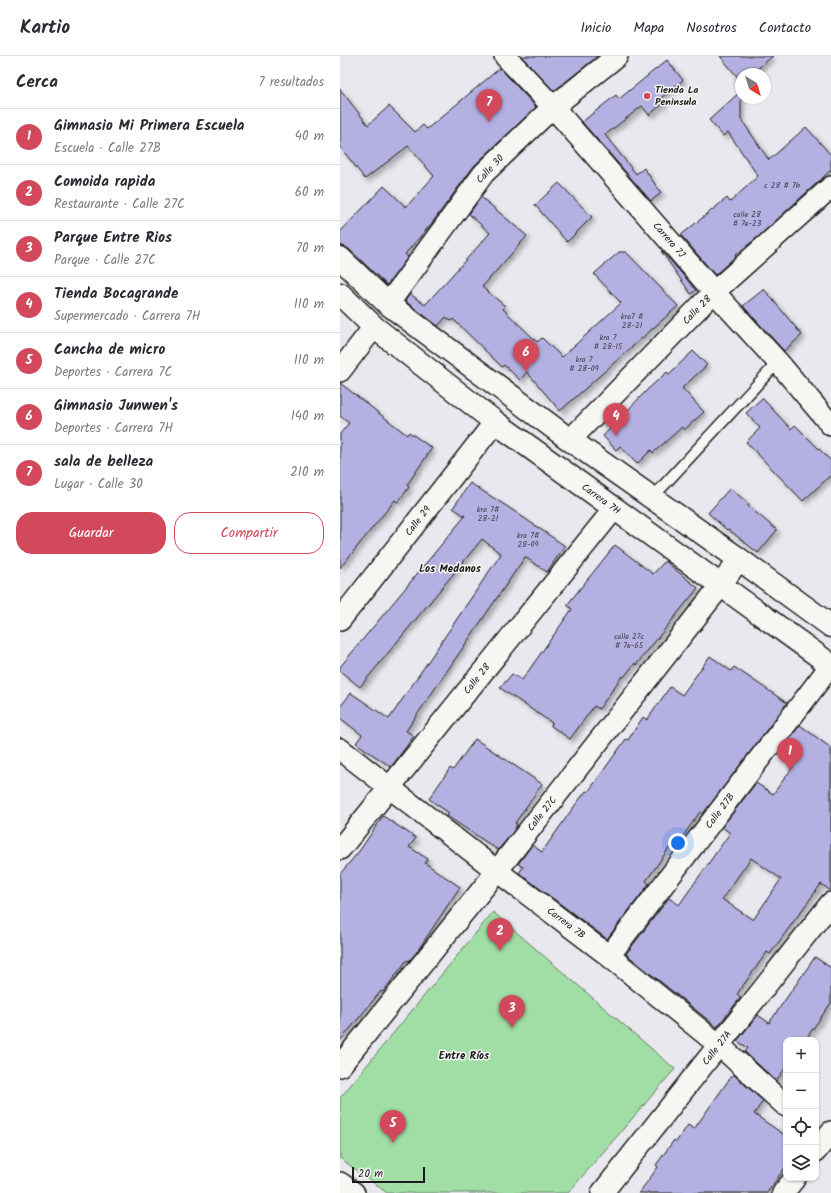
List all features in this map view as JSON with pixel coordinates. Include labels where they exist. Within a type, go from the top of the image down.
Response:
[{"type":"street","name":"Carrera 7J","points":[[505,56],[553,107],[714,292],[778,362],[831,425]]},
{"type":"street","name":"Calle 30","points":[[388,304],[484,173],[553,107],[617,56]]},
{"type":"street","name":"Calle 28","points":[[570,440],[714,292],[831,187]]},
{"type":"street","points":[[340,258],[388,304],[570,440],[740,559],[831,626]]},
{"type":"street","name":"Carrera 7H","points":[[340,294],[374,327],[495,422],[831,665]]},
{"type":"street","points":[[340,371],[374,327]]},
{"type":"street","name":"Calle 29","points":[[340,620],[495,422]]},
{"type":"street","name":"Calle 28","points":[[340,849],[614,509]]},
{"type":"street","name":"Calle 27C","points":[[340,1066],[497,871],[740,559]]},
{"type":"street","name":"Calle 27B","points":[[610,956],[831,665]]},
{"type":"street","name":"Carrera 7B","points":[[340,749],[497,871],[610,956],[719,1044],[783,1103]]},
{"type":"street","name":"Calle 27A","points":[[602,1193],[831,903]]},
{"type":"street","points":[[783,1193],[793,1181]]},
{"type":"street","points":[[340,1183],[354,1193]]},
{"type":"lane","points":[[652,498],[778,362]]},
{"type":"green space","points":[[493,912],[675,1069],[568,1193],[387,1193],[340,1158],[340,1098]]},
{"type":"building","points":[[521,56],[598,56],[554,91]]},
{"type":"building","points":[[720,56],[773,56],[758,68],[735,68],[735,74]]},
{"type":"building","points":[[667,60],[683,80],[661,98],[665,102],[649,115],[642,106],[605,135],[636,174],[644,168],[661,193],[651,201],[582,122],[616,95],[619,99]]},
{"type":"building","points":[[500,68],[536,107],[474,166],[432,223],[405,254],[408,257],[387,285],[349,249],[340,246],[340,232],[384,186],[406,207],[434,176],[408,146],[365,179],[340,147],[340,89],[368,125],[389,106],[415,132],[423,125],[427,129]]},
{"type":"building","points":[[735,96],[735,104],[741,104],[741,119],[769,160],[806,127],[831,155],[831,170],[758,237],[735,255],[736,256],[715,275],[681,235],[727,198],[730,202],[758,176],[728,132],[723,136],[709,120]]},
{"type":"building","points":[[559,183],[592,217],[567,242],[535,205]]},
{"type":"building","points":[[481,197],[527,236],[482,287],[505,306],[503,309],[537,342],[542,338],[562,357],[621,303],[594,274],[619,252],[626,252],[678,306],[560,411],[527,372],[520,380],[504,365],[502,367],[453,319],[451,321],[446,317],[438,326],[405,301],[410,294],[425,305],[490,233],[469,214]]},
{"type":"building","points":[[661,251],[696,290],[691,294]]},
{"type":"building","points":[[764,289],[802,335],[784,351],[743,306]]},
{"type":"building","points":[[693,351],[707,365],[682,388],[704,412],[684,430],[682,427],[653,453],[651,450],[637,464],[620,446],[616,450],[603,436],[648,389],[667,372],[669,374]]},
{"type":"building","points":[[340,383],[407,435],[409,432],[432,448],[407,485],[409,487],[398,502],[395,500],[340,568],[340,434],[349,423],[340,416]]},
{"type":"building","points":[[762,398],[791,429],[795,425],[831,461],[831,475],[803,501],[746,442],[760,428],[746,413]]},
{"type":"building","points":[[470,483],[565,546],[547,572],[525,557],[406,731],[414,736],[391,767],[356,743],[362,735],[340,718],[340,707],[351,693],[389,719],[501,554],[482,539],[360,687],[340,671],[340,667],[465,516],[453,508]]},
{"type":"building","points":[[730,488],[749,504],[748,506],[777,530],[758,553],[728,529],[727,530],[708,513]]},
{"type":"building","points":[[615,545],[653,574],[665,561],[698,588],[636,665],[635,663],[624,677],[622,676],[599,709],[594,706],[570,739],[551,726],[552,723],[500,688],[512,674],[522,680],[572,609],[567,605]]},
{"type":"building","points":[[710,656],[731,671],[734,667],[787,703],[703,814],[700,812],[673,850],[669,848],[646,881],[649,884],[607,939],[519,873],[523,867],[518,864],[532,845],[542,852],[586,791],[588,792],[626,739],[628,740],[643,717],[647,720],[670,687],[682,695]]},
{"type":"building","points":[[800,725],[831,748],[831,891],[821,884],[770,954],[767,952],[737,994],[741,997],[717,1027],[626,954],[669,898],[679,905],[730,833],[722,827],[756,783],[773,794],[795,764],[791,761],[795,756],[783,748]],"holes":[[[751,858],[781,879],[753,920],[722,899]]]},
{"type":"building","points":[[475,739],[542,784],[515,823],[517,824],[513,832],[498,850],[447,816],[449,813],[429,799],[450,768],[453,770]]},
{"type":"building","points":[[383,816],[416,838],[409,847],[428,859],[425,863],[460,887],[416,953],[409,961],[407,960],[383,992],[381,991],[340,1041],[340,874],[360,850]]},
{"type":"building","points":[[815,957],[831,968],[831,1003],[807,1037],[783,1037],[783,1071],[776,1081],[745,1052],[748,1048],[737,1041],[758,1015],[769,1023]]},
{"type":"building","points":[[733,1074],[763,1101],[754,1114],[783,1134],[783,1170],[767,1193],[639,1193],[658,1167],[656,1165],[674,1140],[676,1142],[688,1125],[694,1129]]},
{"type":"place","name":"Tienda La Peninsula","points":[[647,96]]},
{"type":"place","name":"sala de belleza","points":[[489,122]]},
{"type":"place","name":"Gimnasio Junwen's","points":[[526,372]]},
{"type":"place","name":"Tienda Bocagrande","points":[[616,436]]},
{"type":"place","name":"Gimnasio Mi Primera Escuela","points":[[790,771]]},
{"type":"place","name":"Comoida rapida","points":[[500,951]]},
{"type":"place","name":"Parque Entre Rios","points":[[512,1028]]},
{"type":"place","name":"Cancha de micro","points":[[393,1143]]},
{"type":"district","name":"Los Medanos","points":[[450,569]]},
{"type":"district","name":"Entre Ríos","points":[[464,1056]]}]
